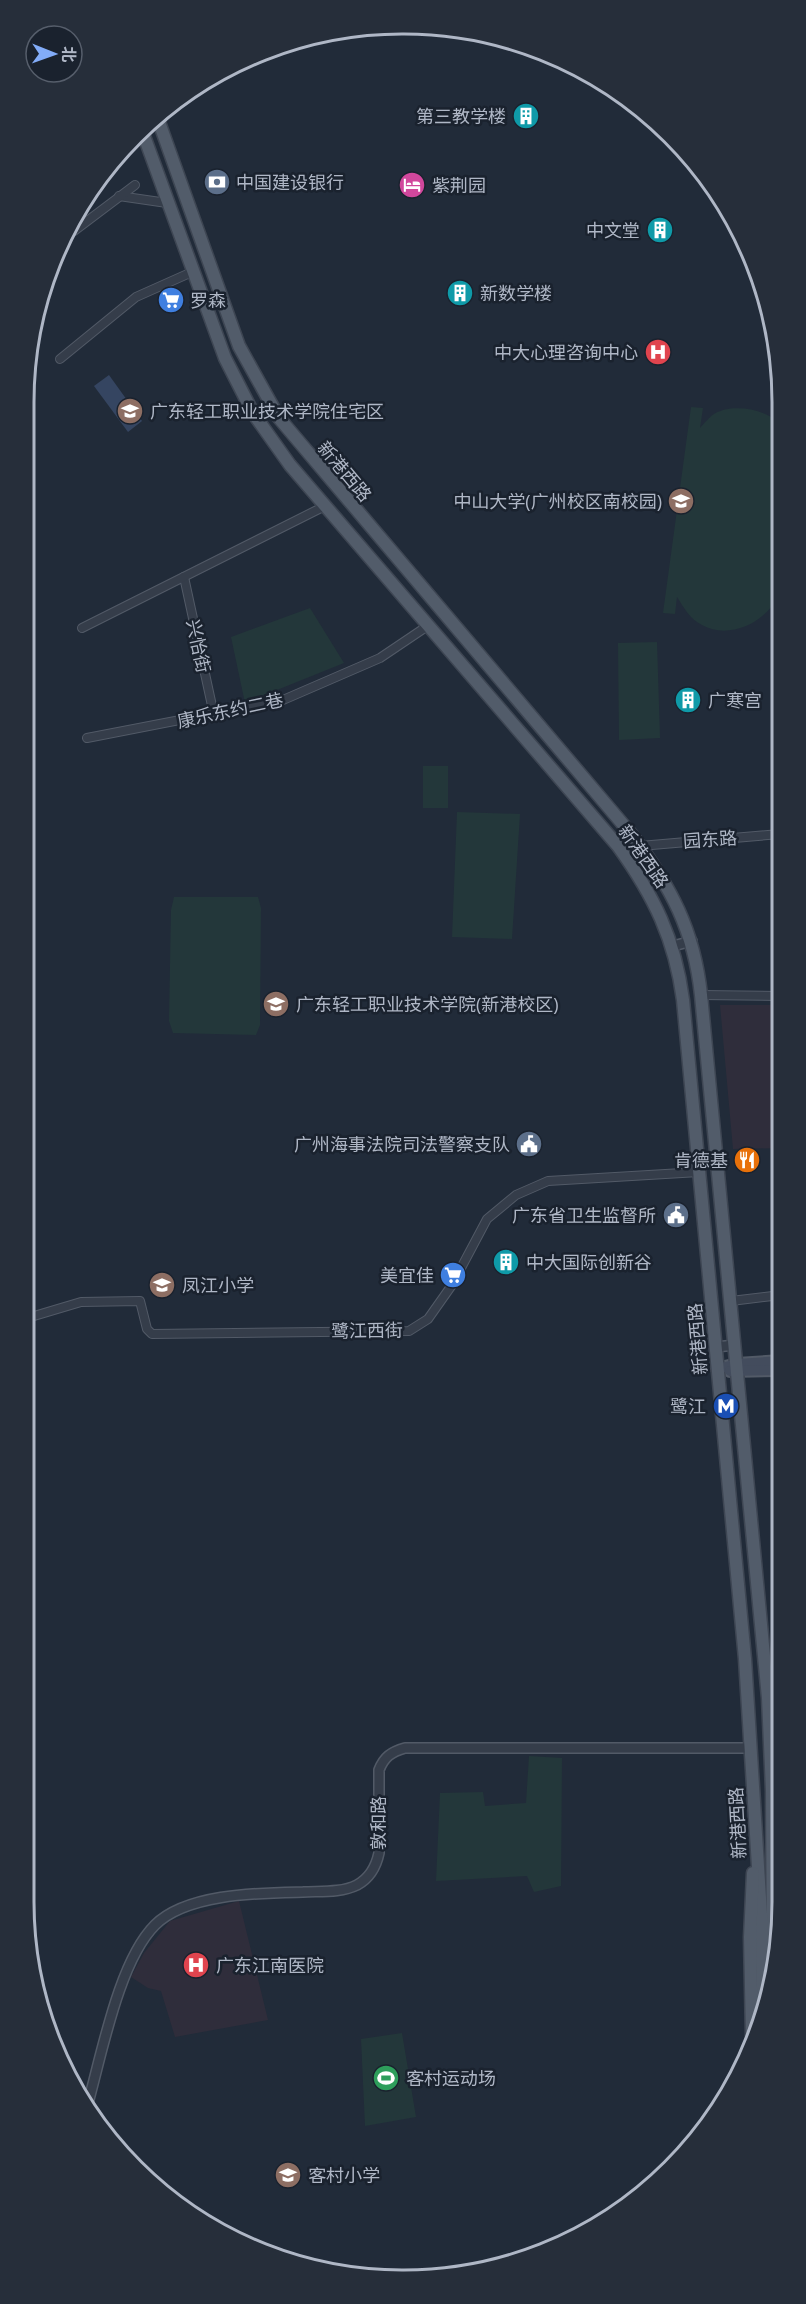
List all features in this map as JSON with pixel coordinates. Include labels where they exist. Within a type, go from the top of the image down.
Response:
[{"type":"main road","name":"新港西路","points":[[160,126],[239,346],[279,418],[640,846],[671,893],[692,941],[701,995],[768,1698],[772,1901]]},
{"type":"main road","name":"新港西路","points":[[145,139],[225,358],[241,391],[271,440],[325,506],[556,772],[629,861],[657,906],[673,946],[683,1000],[743,1637],[751,1748],[762,1983]]},
{"type":"main road","points":[[737,1368],[772,1362]]},
{"type":"main road","points":[[717,1369],[772,1370]]},
{"type":"main road","points":[[721,1418],[741,1416]]},
{"type":"main road","points":[[751,2022],[750,1903],[756,1848]]},
{"type":"street","points":[[80,226],[135,185]]},
{"type":"street","points":[[119,196],[167,203]]},
{"type":"street","points":[[60,359],[136,297],[192,272]]},
{"type":"street","points":[[82,628],[325,506]]},
{"type":"street","name":"兴怡街","points":[[184,576],[214,715]]},
{"type":"street","name":"康乐东约二巷","points":[[87,738],[283,700],[380,658],[429,625]]},
{"type":"street","points":[[556,772],[570,761]]},
{"type":"street","name":"园东路","points":[[640,846],[772,835]]},
{"type":"street","points":[[673,946],[692,941]]},
{"type":"street","points":[[701,995],[772,996]]},
{"type":"street","name":"鹭江西街","points":[[34,1316],[81,1302],[140,1301],[147,1329],[152,1334],[409,1331],[428,1319],[452,1285],[486,1219],[516,1195],[548,1181],[699,1172]]},
{"type":"street","points":[[731,1301],[772,1296]]},
{"type":"street","points":[[716,1347],[735,1345]]},
{"type":"street","name":"敦和路","points":[[90,2095],[120,1992],[133,1958],[149,1931],[176,1911],[205,1902],[249,1895],[342,1890],[368,1878],[379,1853],[379,1770],[383,1761],[395,1751],[405,1748],[751,1748]]},
{"type":"shaded area","points":[[720,1005],[772,1005],[772,1148],[733,1149]]},
{"type":"shaded area","name":"广东江南医院","points":[[239,1901],[268,2020],[175,2037],[161,1991],[148,1988],[131,1977],[144,1953],[170,1921]]},
{"type":"green space","points":[[691,407],[703,408],[700,428],[714,414],[730,409],[748,409],[772,418],[772,606],[758,620],[724,631],[698,623],[677,597],[675,614],[663,613]]},
{"type":"green space","points":[[310,608],[344,663],[245,703],[231,637]]},
{"type":"green space","points":[[657,642],[660,738],[619,740],[618,643]]},
{"type":"green space","points":[[423,766],[448,766],[448,808],[423,808]]},
{"type":"green space","points":[[457,812],[520,814],[512,939],[452,937]]},
{"type":"green space","points":[[174,897],[258,897],[261,908],[260,1025],[256,1035],[173,1033],[169,1021],[171,910]]},
{"type":"green space","points":[[529,1756],[562,1758],[561,1886],[534,1892],[527,1876],[436,1881],[440,1793],[483,1792],[485,1806],[526,1803]]},
{"type":"green space","name":"客村运动场","points":[[402,2033],[416,2117],[365,2126],[361,2039]]},
{"type":"water","points":[[109,375],[142,421],[128,432],[94,386]]},
{"type":"place","name":"第三教学楼","points":[[526,116]]},
{"type":"place","name":"中国建设银行","points":[[217,182]]},
{"type":"place","name":"紫荆园","points":[[412,185]]},
{"type":"place","name":"中文堂","points":[[660,230]]},
{"type":"place","name":"新数学楼","points":[[460,293]]},
{"type":"place","name":"罗森","points":[[171,300]]},
{"type":"place","name":"中大心理咨询中心","points":[[658,352]]},
{"type":"place","name":"广东轻工职业技术学院住宅区","points":[[130,411]]},
{"type":"place","name":"中山大学(广州校区南校园)","points":[[681,501]]},
{"type":"place","name":"广寒宫","points":[[688,700]]},
{"type":"place","name":"广东轻工职业技术学院(新港校区)","points":[[276,1004]]},
{"type":"place","name":"广州海事法院司法警察支队","points":[[529,1144]]},
{"type":"place","name":"肯德基","points":[[747,1160]]},
{"type":"place","name":"广东省卫生监督所","points":[[676,1215]]},
{"type":"place","name":"中大国际创新谷","points":[[506,1262]]},
{"type":"place","name":"美宜佳","points":[[453,1275]]},
{"type":"place","name":"凤江小学","points":[[162,1285]]},
{"type":"place","name":"鹭江","points":[[726,1406]]},
{"type":"place","name":"广东江南医院","points":[[196,1965]]},
{"type":"place","name":"客村运动场","points":[[386,2078]]},
{"type":"place","name":"客村小学","points":[[288,2175]]}]
